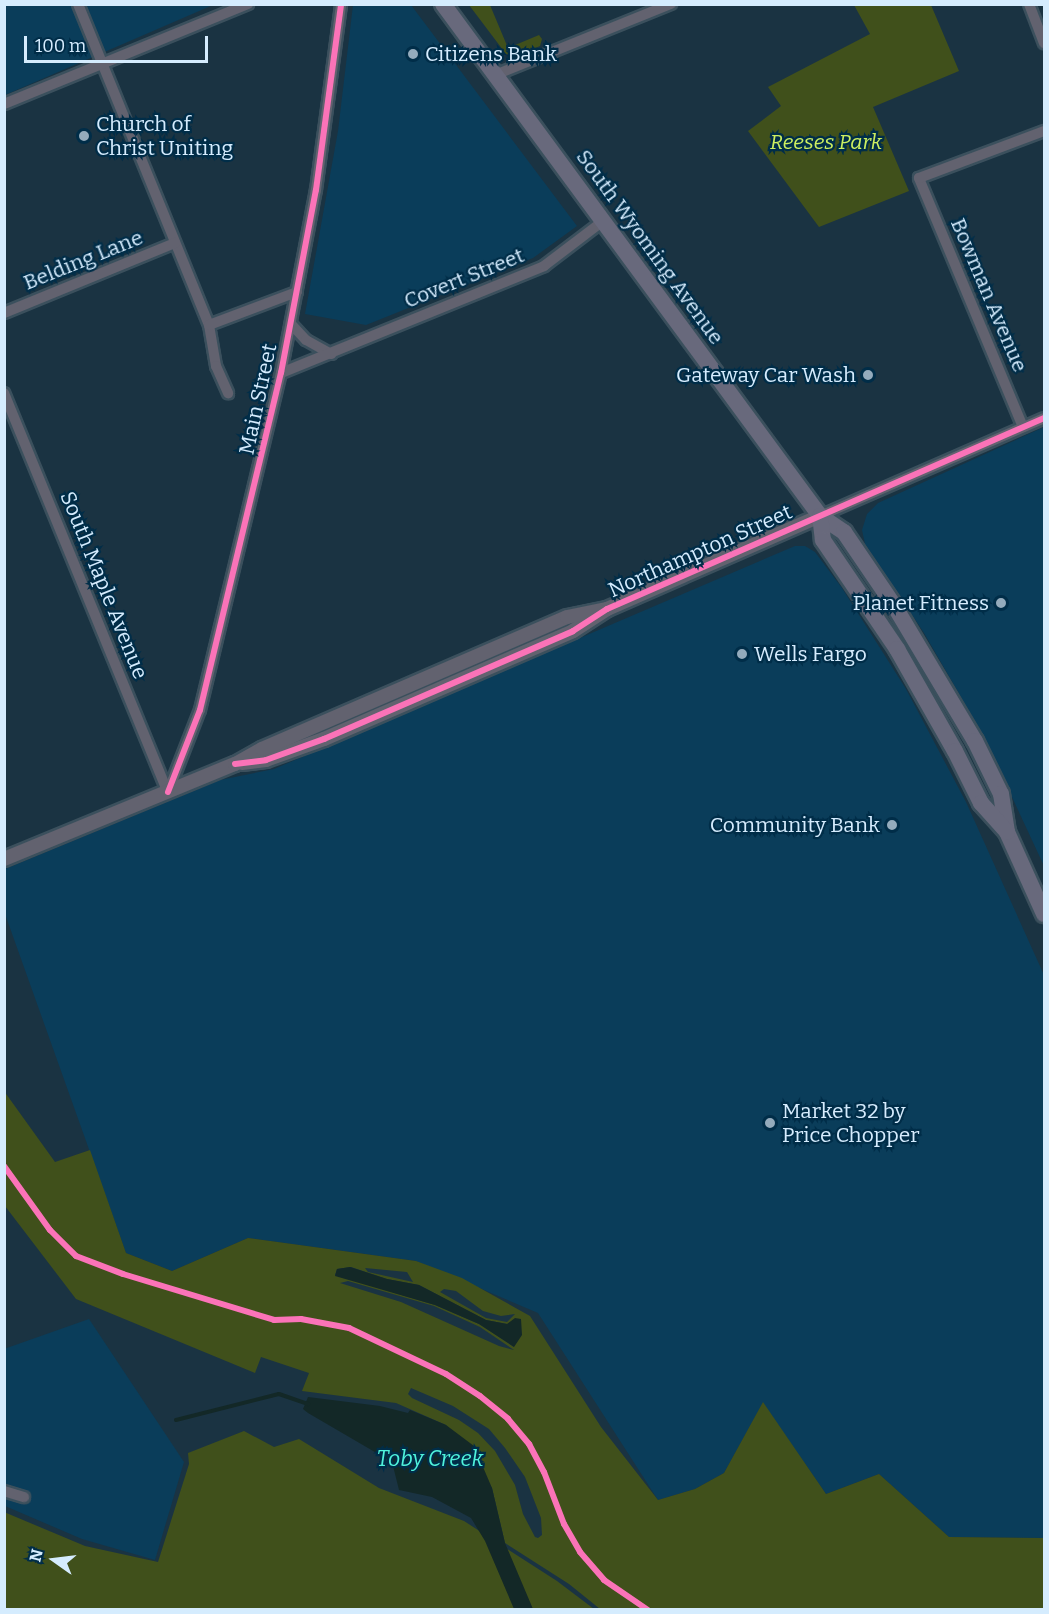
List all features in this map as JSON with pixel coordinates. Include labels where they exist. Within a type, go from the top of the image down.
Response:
[{"type":"main road","name":"South Wyoming Avenue","points":[[443,4],[820,516],[823,540],[897,649],[955,751],[981,803],[1007,832],[1044,914]]},
{"type":"street","points":[[78,4],[209,325],[216,366],[228,393]]},
{"type":"street","points":[[4,104],[104,65],[248,4]]},
{"type":"street","name":"Main Street","points":[[168,792],[200,710],[281,373],[318,182],[341,4]]},
{"type":"street","points":[[495,75],[671,4]]},
{"type":"street","points":[[1029,4],[1044,43]]},
{"type":"street","name":"Bowman Avenue","points":[[1023,427],[920,178],[1044,131]]},
{"type":"street","name":"Covert Street","points":[[281,373],[544,266],[603,221]]},
{"type":"street","name":"Belding Lane","points":[[4,313],[175,243]]},
{"type":"street","points":[[209,325],[297,292]]},
{"type":"street","points":[[291,324],[306,340],[331,354]]},
{"type":"street","name":"South Maple Avenue","points":[[4,393],[168,792]]},
{"type":"street","name":"Northampton Street","points":[[168,792],[567,616],[607,609],[1044,418]]},
{"type":"street","points":[[4,859],[168,792]]},
{"type":"street","points":[[4,1491],[24,1497]]},
{"type":"shaded area","points":[[5,5],[213,5],[5,95]]},
{"type":"shaded area","points":[[353,5],[411,5],[577,226],[533,258],[366,325],[305,314],[338,131]]},
{"type":"shaded area","points":[[1044,427],[1044,866],[984,737],[924,633],[865,544],[862,530],[867,514],[878,503]]},
{"type":"shaded area","points":[[795,546],[805,546],[815,552],[842,588],[906,689],[966,802],[1044,975],[1044,1538],[949,1537],[879,1474],[826,1494],[763,1403],[724,1473],[695,1489],[658,1500],[538,1313],[416,1261],[248,1238],[172,1271],[126,1253],[5,914],[5,869],[220,780],[274,769]]},
{"type":"shaded area","points":[[89,1319],[184,1462],[155,1560],[82,1539],[5,1506],[4,1349]]},
{"type":"green space","points":[[469,5],[490,5],[508,48],[539,35],[542,39],[540,46],[517,56],[506,54]]},
{"type":"green space","name":"Reeses Park","points":[[854,5],[931,5],[959,71],[873,107],[909,191],[819,227],[748,131],[781,106],[768,87],[870,34]]},
{"type":"green space","points":[[4,1091],[55,1162],[90,1150],[126,1253],[172,1271],[248,1238],[416,1261],[462,1278],[530,1316],[601,1427],[658,1500],[695,1489],[724,1473],[763,1402],[826,1494],[879,1474],[949,1537],[1044,1538],[1044,1609],[600,1609],[569,1584],[505,1543],[492,1488],[446,1425],[396,1403],[302,1391],[309,1373],[261,1357],[255,1373],[76,1299],[5,1206]],"holes":[[[351,1267],[387,1279],[419,1285],[486,1320],[507,1324],[514,1347],[479,1324],[435,1305],[335,1275],[337,1269]],[[365,1268],[407,1272],[413,1282],[368,1272]],[[348,1281],[434,1306],[480,1327],[514,1350],[499,1346],[401,1302],[340,1283]],[[444,1289],[456,1291],[483,1311],[501,1316],[515,1314],[507,1322],[486,1318],[440,1292]],[[411,1388],[453,1406],[489,1429],[525,1477],[541,1518],[542,1535],[535,1537],[523,1514],[515,1485],[495,1451],[478,1433],[459,1420],[408,1394]]]},
{"type":"green space","points":[[244,1431],[274,1447],[299,1439],[379,1488],[464,1521],[557,1581],[594,1609],[5,1609],[4,1512],[85,1546],[158,1562],[189,1464],[188,1453]]},
{"type":"water","points":[[350,1267],[387,1279],[419,1285],[486,1320],[507,1324],[515,1318],[521,1319],[522,1335],[514,1347],[479,1324],[435,1305],[335,1276],[337,1269]]},
{"type":"water","name":"Toby Creek","points":[[308,1397],[380,1406],[408,1413],[410,1410],[446,1425],[474,1446],[492,1488],[505,1543],[533,1609],[514,1609],[485,1541],[471,1518],[432,1497],[399,1490],[392,1462],[308,1413],[303,1409]]},
{"type":"waterway","name":"Toby Creek","points":[[176,1420],[279,1394],[308,1404]]},
{"type":"cycle path","points":[[168,792],[200,710],[281,373],[316,190],[341,4]]},
{"type":"cycle path","points":[[235,764],[266,760],[324,739],[573,631],[607,609],[1044,418]]},
{"type":"cycle path","points":[[4,1166],[50,1230],[76,1256],[123,1274],[274,1320],[301,1319],[349,1328],[446,1374],[480,1396],[508,1419],[529,1444],[544,1472],[564,1524],[580,1552],[604,1580],[648,1610]]},
{"type":"place","name":"Citizens Bank","points":[[413,54]]},
{"type":"place","name":"Church of Christ Uniting","points":[[84,136]]},
{"type":"place","name":"Gateway Car Wash","points":[[868,375]]},
{"type":"place","name":"Planet Fitness","points":[[1001,603]]},
{"type":"place","name":"Wells Fargo","points":[[742,654]]},
{"type":"place","name":"Community Bank","points":[[892,825]]},
{"type":"place","name":"Market 32 by Price Chopper","points":[[770,1123]]}]
